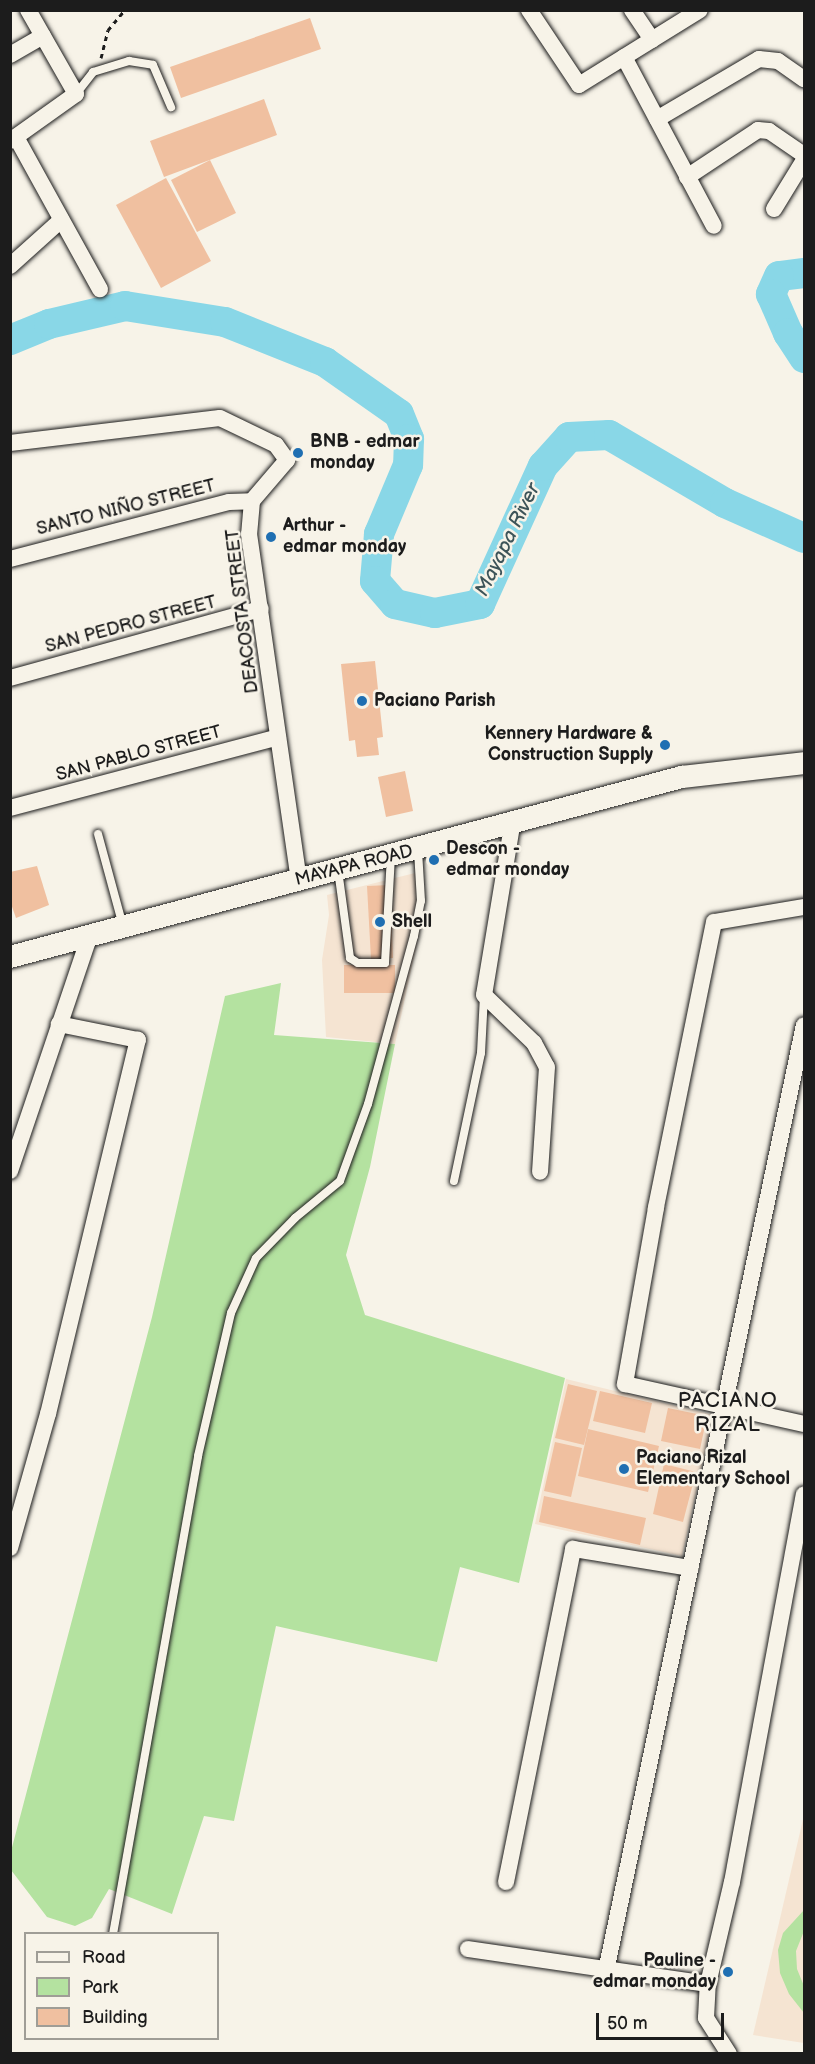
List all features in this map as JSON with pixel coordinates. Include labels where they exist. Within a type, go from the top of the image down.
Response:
[{"type":"main road","name":"MAYAPA ROAD","points":[[10,957],[418,850],[513,820],[682,777],[804,763]]},
{"type":"street","points":[[28,10],[76,94],[13,139],[100,289]]},
{"type":"street","points":[[529,10],[579,85],[700,10]]},
{"type":"street","points":[[632,10],[652,40]]},
{"type":"street","points":[[10,55],[43,36]]},
{"type":"street","points":[[624,57],[714,226]]},
{"type":"street","points":[[657,119],[759,59],[778,61],[804,79]]},
{"type":"street","points":[[687,177],[758,130],[769,131],[804,155]]},
{"type":"street","points":[[774,209],[804,160]]},
{"type":"street","points":[[10,267],[61,220]]},
{"type":"street","points":[[10,443],[220,418],[276,445],[287,460],[252,501]]},
{"type":"street","name":"SANTO NIÑO STREET","points":[[10,559],[229,502],[252,501]]},
{"type":"street","name":"DEACOSTA STREET","points":[[252,501],[249,534],[299,880]]},
{"type":"street","name":"SAN PEDRO STREET","points":[[10,678],[261,609]]},
{"type":"street","name":"SAN PABLO STREET","points":[[10,807],[278,737]]},
{"type":"street","points":[[513,820],[484,996],[534,1043],[547,1067],[540,1172]]},
{"type":"street","points":[[804,907],[714,922],[656,1208],[625,1384],[804,1425]]},
{"type":"street","points":[[10,1171],[90,935]]},
{"type":"street","points":[[10,1548],[48,1414],[138,1040],[59,1024]]},
{"type":"street","points":[[606,1971],[804,1025]]},
{"type":"street","points":[[729,2054],[706,2018],[708,1984],[732,1882],[804,1495]]},
{"type":"street","points":[[506,1882],[573,1549],[690,1568]]},
{"type":"street","points":[[468,1949],[606,1971],[708,1984]]},
{"type":"lane","points":[[76,94],[93,72],[129,61],[153,65],[171,108]]},
{"type":"lane","points":[[98,834],[124,926]]},
{"type":"lane","points":[[113,1932],[198,1456],[231,1313],[256,1258],[295,1218],[340,1181],[368,1104],[414,936],[421,901],[418,850]]},
{"type":"lane","points":[[338,870],[350,958],[358,963],[385,963],[391,856]]},
{"type":"lane","points":[[454,1181],[481,1053],[484,996]]},
{"type":"path","points":[[93,72],[108,30],[125,10]]},
{"type":"shaded area","points":[[423,871],[423,916],[395,1044],[326,1037],[322,960],[329,915],[327,895]]},
{"type":"shaded area","name":"Paciano Rizal Elementary School","points":[[566,1379],[713,1415],[682,1556],[535,1524]]},
{"type":"shaded area","points":[[804,1815],[804,2043],[753,2035]]},
{"type":"green space","points":[[281,983],[274,1035],[395,1044],[370,1167],[346,1255],[365,1315],[565,1378],[519,1583],[460,1567],[437,1662],[276,1626],[234,1821],[204,1816],[172,1914],[109,1889],[92,1918],[75,1926],[47,1917],[11,1870],[10,1855],[152,1317],[225,996]]},
{"type":"green space","points":[[804,1910],[804,1931],[796,1951],[797,1969],[804,1986],[804,2013],[789,1994],[780,1973],[778,1950],[783,1933]]},
{"type":"building","points":[[310,18],[321,49],[181,98],[170,67]]},
{"type":"building","points":[[264,99],[277,135],[164,177],[150,141]]},
{"type":"building","points":[[210,160],[236,213],[197,232],[171,180]]},
{"type":"building","points":[[166,178],[211,261],[161,288],[116,205]]},
{"type":"building","name":"Paciano Parish","points":[[375,661],[383,737],[377,738],[379,755],[357,757],[355,740],[349,741],[341,664]]},
{"type":"building","points":[[405,771],[413,811],[386,817],[378,777]]},
{"type":"building","points":[[37,866],[49,905],[16,918],[10,901],[10,872]]},
{"type":"building","name":"Shell","points":[[390,885],[393,958],[371,959],[367,886]]},
{"type":"building","points":[[344,965],[395,965],[395,993],[344,993]]},
{"type":"building","points":[[568,1384],[597,1391],[584,1445],[555,1438]]},
{"type":"building","points":[[600,1391],[652,1403],[645,1433],[593,1421]]},
{"type":"building","points":[[668,1408],[707,1416],[700,1449],[661,1441]]},
{"type":"building","points":[[588,1429],[659,1446],[648,1492],[578,1476]]},
{"type":"building","points":[[555,1442],[582,1448],[571,1497],[544,1491]]},
{"type":"building","points":[[664,1464],[696,1472],[683,1522],[653,1514]]},
{"type":"building","points":[[544,1496],[646,1518],[640,1545],[539,1522]]},
{"type":"waterway","name":"Mayapa River","points":[[804,273],[779,276],[771,294],[788,333],[804,358]]},
{"type":"waterway","name":"Mayapa River","points":[[10,340],[49,324],[125,306],[225,322],[325,362],[399,414],[409,439],[408,465],[379,534],[375,581],[395,604],[435,613],[480,604],[543,466],[569,437],[609,435],[725,503],[804,538]]},
{"type":"place","name":"BNB - edmar monday","points":[[298,453]]},
{"type":"place","name":"Arthur - edmar monday","points":[[271,537]]},
{"type":"place","name":"Paciano Parish","points":[[362,701]]},
{"type":"place","name":"Kennery Hardware & Construction Supply","points":[[665,745]]},
{"type":"place","name":"Descon - edmar monday","points":[[434,860]]},
{"type":"place","name":"Shell","points":[[380,922]]},
{"type":"place","name":"Paciano Rizal Elementary School","points":[[624,1469]]},
{"type":"place","name":"Pauline - edmar monday","points":[[728,1972]]},
{"type":"district","name":"PACIANO RIZAL","points":[[728,1413]]}]
